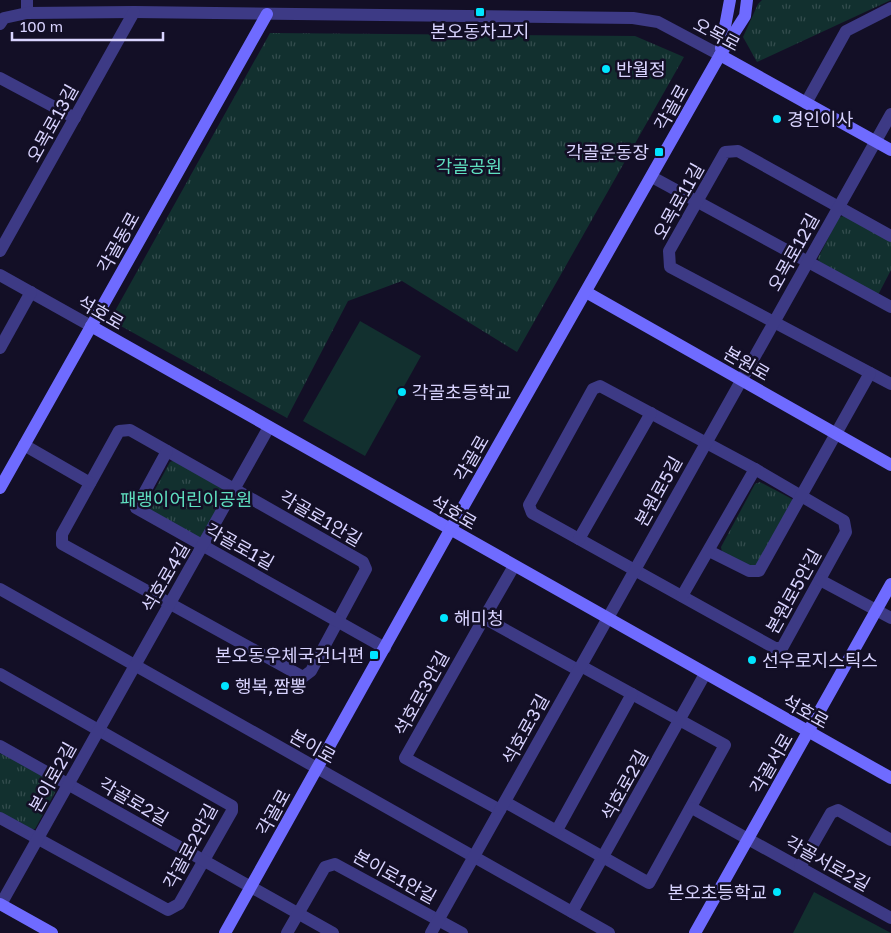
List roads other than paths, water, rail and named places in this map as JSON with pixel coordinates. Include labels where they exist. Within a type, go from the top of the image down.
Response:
[{"type":"street","points":[[26,13],[27,0]]},
{"type":"street","name":"각골로","points":[[720,55],[730,0]]},
{"type":"street","name":"각골로","points":[[225,933],[450,530],[720,55],[745,16],[747,0]]},
{"type":"street","points":[[745,16],[754,0]]},
{"type":"street","points":[[806,103],[846,31],[891,8]]},
{"type":"street","name":"오목로","points":[[0,24],[4,18],[26,13],[134,12],[633,18],[658,22],[891,150]]},
{"type":"street","name":"오목로13길","points":[[0,251],[134,12]]},
{"type":"street","name":"각골동로","points":[[0,488],[267,14]]},
{"type":"street","points":[[0,78],[75,118]]},
{"type":"street","name":"오목로12길","points":[[741,380],[891,114]]},
{"type":"street","name":"오목로11길","points":[[891,236],[738,151],[726,152],[669,251],[670,267],[891,384]]},
{"type":"street","points":[[652,176],[891,307]]},
{"type":"street","name":"석호로","points":[[0,275],[606,619],[891,778]]},
{"type":"street","points":[[0,348],[31,292]]},
{"type":"street","name":"본원로","points":[[586,292],[891,464]]},
{"type":"street","points":[[709,551],[749,571],[759,570],[870,373]]},
{"type":"street","name":"본원로5길","points":[[606,619],[741,380]]},
{"type":"street","name":"본원로5안길","points":[[600,386],[705,442],[844,521],[846,532],[782,648],[775,648],[532,513],[529,505],[593,389],[600,386]]},
{"type":"street","points":[[579,539],[651,413]]},
{"type":"street","name":"석호로4길","points":[[134,666],[268,427]]},
{"type":"street","name":"각골로1안길","points":[[130,430],[234,488],[363,562],[366,569],[311,671],[303,678],[62,544],[62,534],[120,431],[130,430]]},
{"type":"street","points":[[24,445],[90,483]]},
{"type":"street","name":"각골로1길","points":[[168,451],[136,508],[385,648]]},
{"type":"street","points":[[682,596],[755,469]]},
{"type":"street","points":[[484,618],[514,566]]},
{"type":"street","points":[[820,580],[891,618]]},
{"type":"street","name":"각골서로","points":[[695,933],[891,584]]},
{"type":"street","name":"본이로","points":[[0,590],[609,933]]},
{"type":"street","name":"석호로3안길","points":[[484,618],[632,694],[725,746],[649,883],[556,830],[502,806],[405,758],[484,618]]},
{"type":"street","name":"석호로3길","points":[[431,933],[606,619]]},
{"type":"street","name":"본이로2길","points":[[1,904],[134,666]]},
{"type":"street","name":"각골로2안길","points":[[0,674],[232,806],[232,811],[179,904],[168,910],[0,818]]},
{"type":"street","name":"석호로2길","points":[[572,912],[705,674]]},
{"type":"street","points":[[556,830],[632,694]]},
{"type":"street","name":"각골로2길","points":[[0,746],[69,783],[333,933]]},
{"type":"street","name":"각골서로2길","points":[[692,808],[891,918]]},
{"type":"street","points":[[800,867],[831,813],[838,810],[891,840]]},
{"type":"street","name":"본이로1안길","points":[[287,933],[325,867],[335,864],[462,933]]},
{"type":"street","points":[[1,904],[52,933]]},
{"type":"place","name":"본오동차고지","points":[[480,12]]},
{"type":"place","name":"반월정","points":[[606,69]]},
{"type":"place","name":"경인이사","points":[[777,119]]},
{"type":"place","name":"각골운동장","points":[[659,152]]},
{"type":"place","name":"각골초등학교","points":[[402,392]]},
{"type":"place","name":"해미청","points":[[444,618]]},
{"type":"place","name":"본오동우체국건너편","points":[[374,655]]},
{"type":"place","name":"선우로지스틱스","points":[[752,660]]},
{"type":"place","name":"행복,짬뽕","points":[[225,686]]},
{"type":"place","name":"본오초등학교","points":[[777,892]]},
{"type":"park label","name":"각골공원","points":[[469,166]]},
{"type":"park label","name":"패랭이어린이공원","points":[[186,499]]}]
